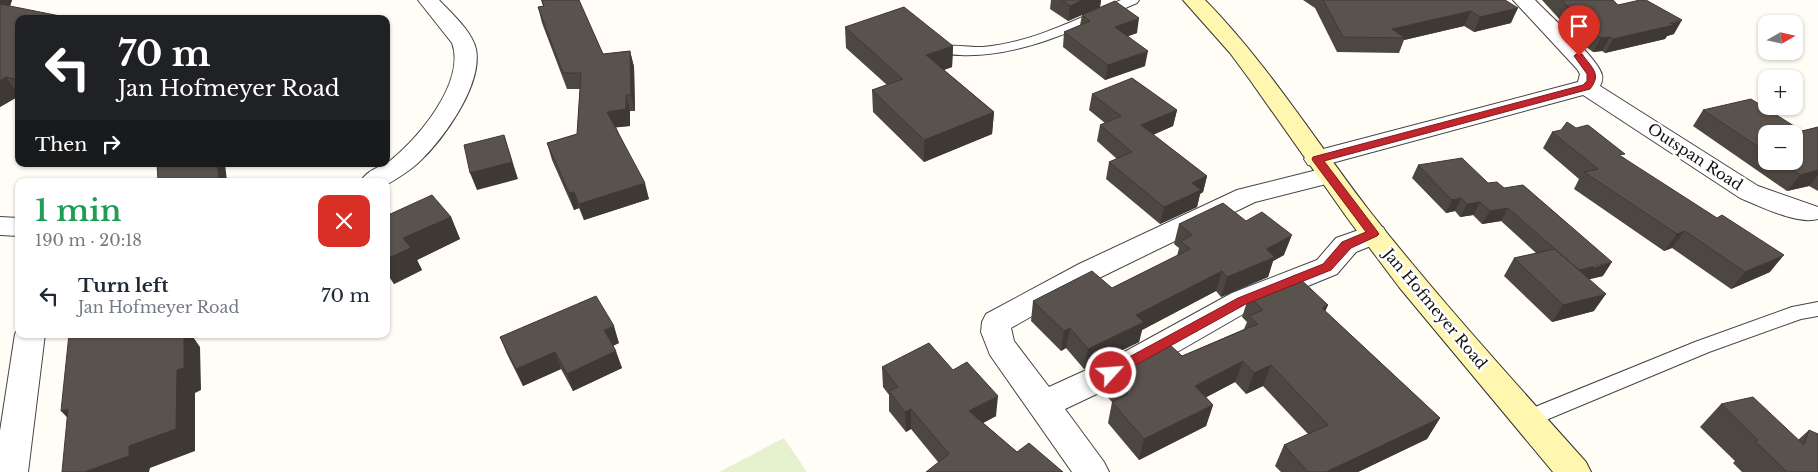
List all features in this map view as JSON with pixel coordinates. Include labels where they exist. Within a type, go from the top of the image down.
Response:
[{"type":"street","points":[[379,178],[400,165],[433,130],[463,78],[466,63],[464,47],[459,37],[428,0]]},
{"type":"street","name":"Jan Hofmeyer Road","points":[[1193,0],[1229,38],[1373,234],[1574,472]]},
{"type":"street","points":[[1092,472],[1001,347],[996,336],[997,322],[1089,272],[1246,196],[1323,167],[1586,87],[1591,82],[1591,74],[1587,66],[1523,0]]},
{"type":"street","name":"Outspan Road","points":[[1586,87],[1749,192],[1809,213]]},
{"type":"street","points":[[0,226],[15,227]]},
{"type":"street","points":[[1044,404],[1128,365],[1242,301],[1327,267],[1346,245],[1373,234]]},
{"type":"street","points":[[11,472],[29,338]]},
{"type":"lane","points":[[945,50],[982,51],[1019,45],[1044,37],[1132,0]]},
{"type":"lane","points":[[1528,419],[1702,347],[1799,312],[1818,309]]},
{"type":"green space","points":[[784,438],[807,472],[719,472]]},
{"type":"building","points":[[542,0],[579,0],[603,54],[630,51],[631,95],[626,95],[626,109],[607,112],[645,183],[579,204],[574,192],[569,193],[547,143],[577,134],[581,73],[563,73],[538,7],[544,6]]},
{"type":"building","points":[[1062,0],[1083,0],[1070,6]]},
{"type":"building","points":[[1323,0],[1505,0],[1518,8],[1480,17],[1471,11],[1392,29],[1405,38],[1343,37]]},
{"type":"building","points":[[1562,0],[1613,0],[1618,5],[1646,0],[1682,20],[1670,23],[1674,25],[1613,39],[1610,37],[1601,38],[1589,30]]},
{"type":"building","points":[[1115,1],[1139,18],[1115,27],[1148,51],[1108,65],[1064,32],[1090,21],[1082,15]]},
{"type":"building","points":[[0,4],[55,15],[15,15],[15,79],[6,77],[0,81]]},
{"type":"building","points":[[904,7],[953,46],[926,55],[994,112],[924,140],[872,90],[903,79],[845,27]]},
{"type":"building","points":[[1132,78],[1177,110],[1141,125],[1207,176],[1192,183],[1201,190],[1164,207],[1109,162],[1132,152],[1100,125],[1121,116],[1092,94]]},
{"type":"building","points":[[1751,99],[1758,103],[1758,115],[1776,115],[1792,125],[1758,125],[1758,147],[1703,110]]},
{"type":"building","points":[[1567,122],[1576,128],[1588,125],[1625,154],[1619,155],[1717,218],[1722,215],[1784,255],[1745,272],[1685,231],[1677,234],[1584,172],[1598,169],[1552,132],[1561,130]]},
{"type":"building","points":[[1818,127],[1818,170],[1800,175],[1793,170],[1803,170],[1803,131]]},
{"type":"building","points":[[504,135],[512,162],[470,173],[464,145]]},
{"type":"building","points":[[1462,158],[1488,183],[1497,182],[1504,188],[1523,185],[1612,262],[1579,270],[1508,208],[1490,211],[1480,202],[1467,204],[1461,198],[1452,200],[1418,165]]},
{"type":"building","points":[[157,167],[217,167],[219,178],[158,178]]},
{"type":"building","points":[[432,195],[451,217],[403,238],[411,248],[390,257],[390,214]]},
{"type":"building","points":[[1223,203],[1246,221],[1262,212],[1292,235],[1266,249],[1275,257],[1227,277],[1222,271],[1136,315],[1144,322],[1088,349],[1070,328],[1064,331],[1033,301],[1092,271],[1112,288],[1190,249],[1181,241],[1192,235],[1179,224]]},
{"type":"building","points":[[1555,249],[1606,294],[1563,305],[1514,258]]},
{"type":"building","points":[[1296,275],[1328,305],[1322,308],[1440,418],[1326,472],[1308,472],[1284,445],[1328,425],[1271,365],[1254,373],[1243,361],[1195,386],[1213,405],[1144,439],[1112,402],[1128,394],[1109,372],[1167,342],[1182,356],[1258,324],[1249,316],[1263,310],[1249,296]]},
{"type":"building","points":[[596,296],[614,326],[604,330],[616,351],[567,374],[555,352],[516,369],[500,337]]},
{"type":"building","points":[[69,338],[184,338],[184,368],[177,370],[176,429],[129,446],[129,456],[84,472],[62,472],[68,409],[61,411]]},
{"type":"building","points":[[929,343],[953,370],[967,362],[998,396],[969,411],[1017,452],[1029,443],[1063,472],[926,472],[949,454],[911,409],[905,412],[889,391],[898,387],[882,367]]},
{"type":"building","points":[[1753,397],[1804,445],[1809,430],[1818,434],[1818,472],[1787,472],[1721,404]]},
{"type":"route","points":[[1111,373],[1242,301],[1327,267],[1346,245],[1373,234],[1317,159],[1586,87],[1591,82],[1591,74],[1579,56]]}]
